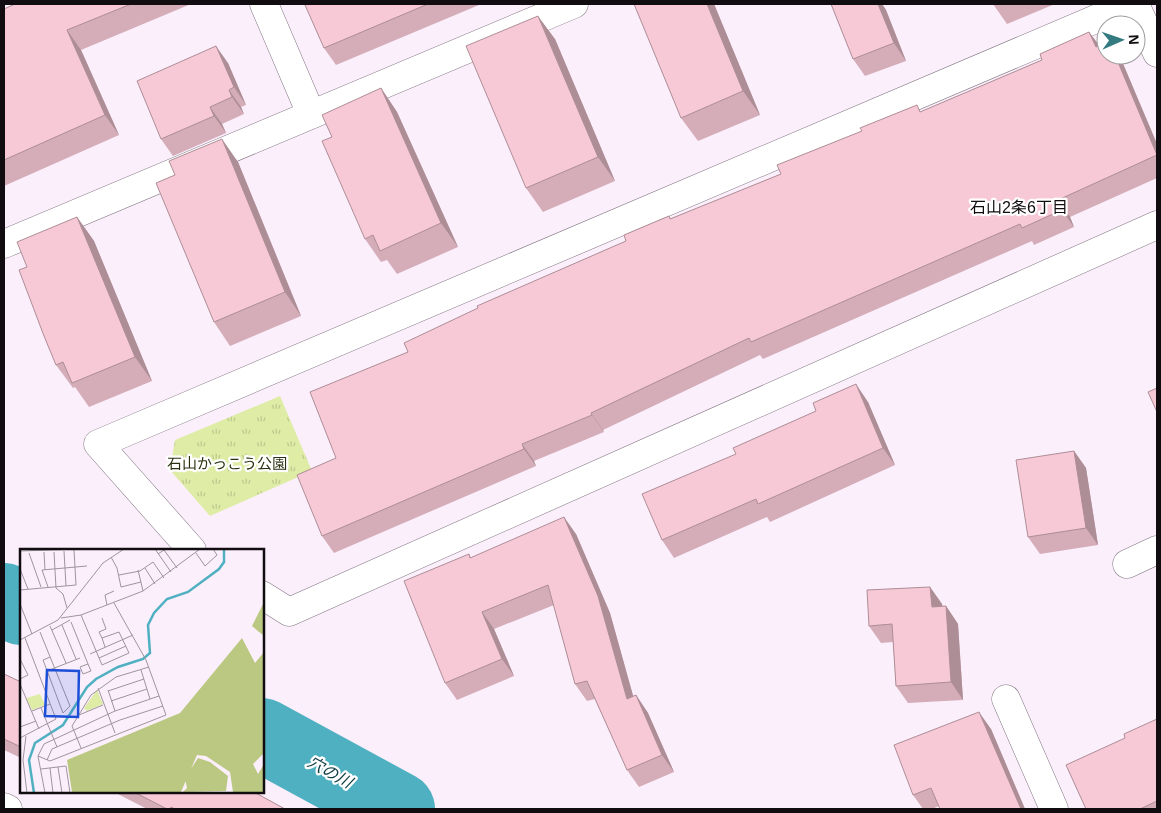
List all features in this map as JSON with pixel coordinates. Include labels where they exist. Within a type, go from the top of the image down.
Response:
[{"type":"street","points":[[264,4],[311,114]]},
{"type":"street","points":[[4,244],[574,4]]},
{"type":"street","points":[[191,549],[98,444],[1130,4]]},
{"type":"street","points":[[1135,4],[1157,52]]},
{"type":"street","points":[[264,596],[289,612],[1157,225]]},
{"type":"street","points":[[1127,564],[1157,550]]},
{"type":"street","points":[[1006,699],[1054,809]]},
{"type":"street","points":[[4,807],[8,809]]},
{"type":"green space","name":"石山かっこう公園","points":[[280,396],[312,471],[210,516],[170,470],[175,440]]},
{"type":"building","points":[[15,4],[131,4],[67,30],[105,115],[4,160],[4,9]]},
{"type":"building","points":[[428,4],[324,48],[305,5]]},
{"type":"building","points":[[634,4],[707,4],[743,91],[681,118]]},
{"type":"building","points":[[831,4],[878,4],[894,43],[853,59]]},
{"type":"building","points":[[538,16],[598,157],[526,188],[466,46]]},
{"type":"building","points":[[1089,32],[1096,47],[1096,65],[1119,65],[1157,155],[1058,200],[1062,210],[1022,228],[1020,224],[751,342],[749,338],[591,413],[592,415],[522,444],[524,449],[322,536],[297,475],[336,458],[310,392],[408,352],[404,343],[478,308],[477,306],[626,241],[624,235],[669,216],[670,219],[781,174],[777,165],[862,131],[860,128],[917,105],[920,112],[1042,60],[1040,54]]},
{"type":"building","points":[[216,46],[234,87],[229,90],[232,97],[210,107],[214,116],[161,139],[137,81]]},
{"type":"building","points":[[381,88],[441,223],[380,251],[373,235],[365,239],[322,141],[332,137],[322,115]]},
{"type":"building","points":[[222,139],[285,292],[214,322],[156,183],[175,175],[169,161]]},
{"type":"building","points":[[77,217],[135,357],[72,383],[63,362],[56,365],[44,336],[19,270],[27,267],[17,242]]},
{"type":"building","points":[[856,384],[883,448],[758,504],[756,499],[662,540],[642,494],[736,454],[733,448],[816,411],[813,403]]},
{"type":"building","points":[[1157,388],[1157,412],[1148,392]]},
{"type":"building","points":[[1074,451],[1086,528],[1028,537],[1016,460]]},
{"type":"building","points":[[564,517],[598,596],[627,699],[636,695],[662,755],[627,770],[587,681],[575,684],[548,585],[482,612],[502,659],[445,683],[404,581],[469,554],[470,558]]},
{"type":"building","points":[[930,587],[932,607],[946,606],[951,682],[896,686],[892,624],[869,626],[867,590]]},
{"type":"building","points":[[4,674],[20,682],[20,747],[4,739]]},
{"type":"building","points":[[979,712],[1021,809],[940,809],[931,788],[913,795],[894,745]]},
{"type":"building","points":[[1157,719],[1157,801],[1140,809],[1086,809],[1066,765],[1125,738],[1124,734]]},
{"type":"building","points":[[136,793],[256,793],[285,809],[175,809],[171,807],[167,809]]},
{"type":"waterway","name":"穴の川","points":[[4,600],[20,608]]},
{"type":"waterway","name":"穴の川","points":[[264,736],[398,809]]},
{"type":"district","name":"石山2条6丁目","points":[[1019,207]]}]
